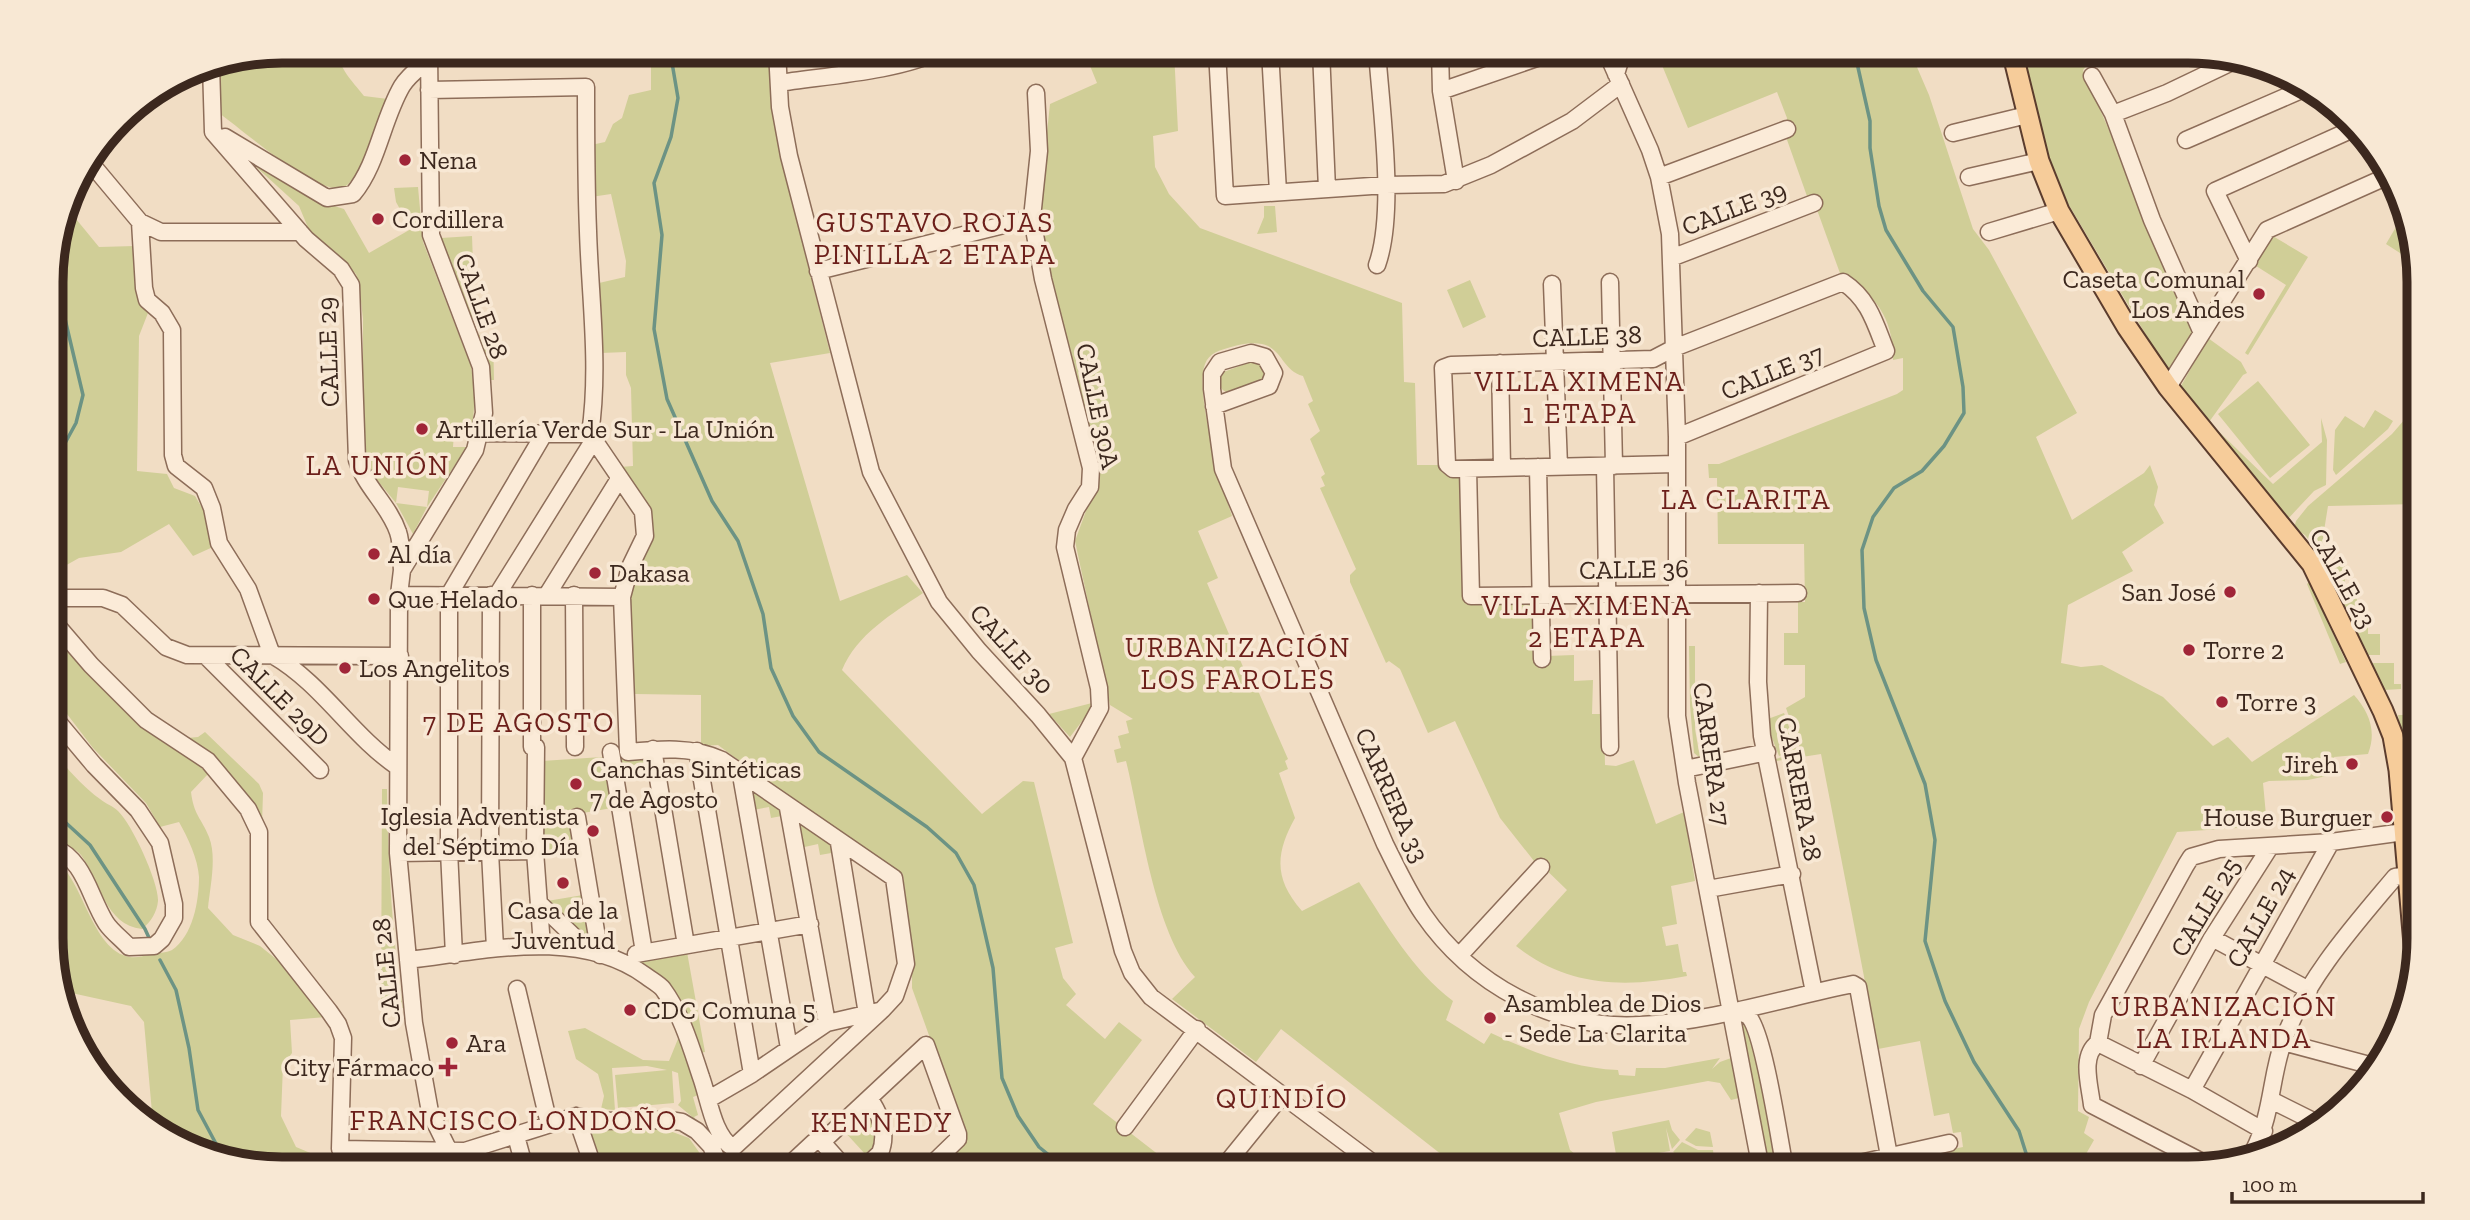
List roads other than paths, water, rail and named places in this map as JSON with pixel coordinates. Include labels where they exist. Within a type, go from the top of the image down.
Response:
[{"type":"main road","name":"CALLE 23","points":[[2016,63],[2039,161],[2059,211],[2127,327],[2168,387],[2312,564],[2393,736],[2407,848]]},
{"type":"street","points":[[211,75],[213,132],[327,198],[341,198],[353,194],[363,183],[403,83],[422,63]]},
{"type":"street","name":"CALLE 28","points":[[429,63],[431,235],[481,367],[484,406],[481,433],[475,450],[402,570],[399,595],[398,853],[414,1023],[430,1112],[449,1151],[449,1157]]},
{"type":"street","name":"CALLE 30","points":[[778,63],[780,107],[789,156],[871,472],[939,602],[1073,758],[1123,951],[1132,973],[1151,997],[1197,1029],[1360,1157]]},
{"type":"street","points":[[779,83],[902,63]]},
{"type":"street","points":[[1218,63],[1225,196],[1386,185],[1432,186],[1456,181],[1572,121],[1618,79],[1621,63]]},
{"type":"street","points":[[1271,63],[1278,192]]},
{"type":"street","points":[[1322,63],[1327,188]]},
{"type":"street","points":[[1377,265],[1384,240],[1386,185],[1378,63]]},
{"type":"street","points":[[1440,63],[1441,91],[1456,181]]},
{"type":"street","points":[[1441,91],[1523,63]]},
{"type":"street","name":"CARRERA 27","points":[[1611,63],[1650,150],[1659,177],[1670,234],[1677,437],[1677,716],[1759,1157]]},
{"type":"street","points":[[2113,114],[2224,66]]},
{"type":"street","points":[[2092,76],[2113,114],[2152,220],[2202,333]]},
{"type":"street","points":[[429,90],[586,87],[588,231],[593,329],[591,437],[494,595],[490,852],[495,948]]},
{"type":"street","points":[[2186,140],[2296,92]]},
{"type":"street","name":"CALLE 30A","points":[[1036,93],[1039,152],[1032,218],[1043,279],[1091,468],[1090,487],[1067,530],[1065,547],[1099,688],[1100,708],[1073,758]]},
{"type":"street","points":[[1953,133],[2027,115]]},
{"type":"street","points":[[1659,177],[1787,129]]},
{"type":"street","name":"CALLE 29","points":[[213,132],[300,232],[341,269],[351,285],[357,460],[361,473],[400,535],[416,544]]},
{"type":"street","points":[[2249,261],[2215,191],[2347,132]]},
{"type":"street","points":[[1969,177],[2039,161]]},
{"type":"street","points":[[95,169],[140,222],[160,232],[300,232]]},
{"type":"street","points":[[2168,387],[2267,230],[2381,178]]},
{"type":"street","name":"CALLE 39","points":[[1671,258],[1814,203]]},
{"type":"street","points":[[1989,232],[2059,211]]},
{"type":"street","points":[[818,271],[1032,218]]},
{"type":"street","points":[[140,222],[147,299],[162,313],[172,330],[173,455],[176,466],[204,488],[212,508],[219,543],[248,589],[272,655],[293,667],[380,755],[398,767]]},
{"type":"street","points":[[1610,282],[1610,747]]},
{"type":"street","name":"CALLE 38","points":[[1461,469],[1447,464],[1443,368],[1451,365],[1653,359],[1674,348],[1843,282],[1859,292],[1886,351]]},
{"type":"street","points":[[1552,284],[1559,466]]},
{"type":"street","name":"CALLE 37","points":[[1677,437],[1886,351]]},
{"type":"street","name":"CARRERA 33","points":[[1214,406],[1269,386],[1274,373],[1265,357],[1251,353],[1220,362],[1212,374],[1214,406],[1223,469],[1402,880],[1423,914],[1459,956],[1477,972],[1519,999],[1542,1010],[1611,1025],[1640,1025],[1730,1011],[1853,984],[1858,987],[1889,1156]]},
{"type":"street","points":[[1500,363],[1502,467]]},
{"type":"street","points":[[481,433],[591,437]]},
{"type":"street","points":[[454,955],[449,851],[449,595],[544,434]]},
{"type":"street","points":[[541,905],[601,954],[632,966],[662,988],[685,1028],[715,1123],[726,1144],[733,1148],[874,1012],[895,996],[906,964],[894,878],[839,843],[722,760],[697,751],[653,749],[628,752],[622,597],[631,567],[645,536],[643,512],[591,437]]},
{"type":"street","points":[[1461,469],[1676,464]]},
{"type":"street","points":[[1538,467],[1542,659]]},
{"type":"street","name":"CALLE 36","points":[[1461,469],[1471,596],[1798,593]]},
{"type":"street","points":[[542,946],[535,851],[534,747],[540,595],[619,478]]},
{"type":"street","points":[[400,535],[402,570]]},
{"type":"street","name":"CARRERA 28","points":[[1759,593],[1758,682],[1762,736],[1814,992]]},
{"type":"street","points":[[399,595],[622,597]]},
{"type":"street","points":[[574,595],[575,747]]},
{"type":"street","points":[[63,598],[103,598],[122,605],[166,647],[187,655],[400,656]]},
{"type":"street","points":[[63,632],[146,720],[208,761],[248,809],[259,832],[259,922],[338,1024],[343,1038],[340,1149],[449,1151],[481,1148],[576,1116],[599,1121],[682,1122],[697,1131],[715,1157]]},
{"type":"street","name":"CALLE 29D","points":[[206,656],[320,770]]},
{"type":"street","points":[[63,728],[94,765],[138,810],[160,843],[174,904],[174,919],[162,939],[154,946],[130,947],[107,924],[84,876],[63,851]]},
{"type":"street","points":[[2398,761],[2407,748]]},
{"type":"street","points":[[653,749],[686,945]]},
{"type":"street","points":[[697,751],[752,1074]]},
{"type":"street","points":[[611,752],[644,952]]},
{"type":"street","points":[[1685,769],[1767,752]]},
{"type":"street","points":[[741,775],[789,1048]]},
{"type":"street","points":[[788,808],[827,1023]]},
{"type":"street","points":[[577,817],[601,954]]},
{"type":"street","points":[[2193,1157],[2092,1105],[2087,1059],[2090,1049],[2098,1043],[2103,1015],[2191,857],[2219,849],[2331,842],[2404,832]]},
{"type":"street","name":"CALLE 24","points":[[2192,1090],[2331,842]]},
{"type":"street","points":[[839,843],[874,1012]]},
{"type":"street","name":"CALLE 25","points":[[2141,1066],[2212,938],[2270,846]]},
{"type":"street","points":[[398,853],[535,851]]},
{"type":"street","points":[[1459,956],[1541,867]]},
{"type":"street","points":[[1708,889],[1792,874]]},
{"type":"street","points":[[2256,1146],[2264,1131],[2283,1042],[2318,974],[2395,877],[2407,879]]},
{"type":"street","points":[[408,960],[495,948],[542,946],[601,954],[644,952],[810,924]]},
{"type":"street","points":[[2212,938],[2309,990]]},
{"type":"street","points":[[517,989],[550,1124]]},
{"type":"street","points":[[1730,1011],[1747,1015],[1755,1026],[1764,1058],[1783,1157]]},
{"type":"street","points":[[709,1099],[752,1074],[827,1023],[874,1012]]},
{"type":"street","points":[[1125,1127],[1197,1029]]},
{"type":"street","points":[[2283,1042],[2367,1064]]},
{"type":"street","points":[[2098,1043],[2192,1090],[2264,1131]]},
{"type":"street","points":[[798,1157],[814,1142],[822,1142],[926,1045],[958,1134],[958,1139],[939,1157]]},
{"type":"street","points":[[1232,1157],[1282,1095]]},
{"type":"street","points":[[869,1098],[880,1116],[883,1146],[876,1157]]},
{"type":"street","points":[[2271,1100],[2310,1120]]},
{"type":"street","points":[[576,1116],[590,1157]]},
{"type":"street","points":[[710,1146],[715,1123]]},
{"type":"street","points":[[516,1136],[522,1157]]},
{"type":"street","points":[[822,1142],[835,1157]]},
{"type":"street","points":[[1885,1157],[1949,1143]]},
{"type":"street","points":[[880,1153],[882,1157]]},
{"type":"waterway","points":[[672,63],[678,98],[671,137],[654,183],[662,235],[654,329],[667,399],[712,501],[738,541],[763,614],[771,668],[793,716],[819,752],[927,827],[956,853],[974,885],[993,968],[1002,1078],[1018,1116],[1039,1147],[1051,1157]]},
{"type":"waterway","points":[[1857,63],[1870,121],[1870,148],[1879,206],[1886,230],[1923,291],[1953,327],[1963,387],[1964,413],[1944,446],[1922,471],[1894,488],[1873,517],[1862,550],[1864,608],[1876,660],[1925,784],[1935,840],[1925,941],[1945,1001],[1974,1062],[2019,1131],[2027,1157]]},
{"type":"waterway","points":[[63,315],[83,395],[76,423],[63,447]]},
{"type":"waterway","points":[[63,820],[90,845],[150,940]]},
{"type":"waterway","points":[[160,960],[176,990],[189,1048],[198,1110],[218,1148]]},
{"type":"place","name":"Nena","points":[[405,160]]},
{"type":"place","name":"Cordillera","points":[[378,219]]},
{"type":"place","name":"Caseta Comunal Los Andes","points":[[2259,294]]},
{"type":"place","name":"Artillería Verde Sur - La Unión","points":[[422,429]]},
{"type":"place","name":"Al día","points":[[374,554]]},
{"type":"place","name":"Dakasa","points":[[595,573]]},
{"type":"place","name":"San José","points":[[2230,592]]},
{"type":"place","name":"Que Helado","points":[[374,599]]},
{"type":"place","name":"Torre 2","points":[[2189,650]]},
{"type":"place","name":"Los Angelitos","points":[[345,668]]},
{"type":"place","name":"Torre 3","points":[[2222,702]]},
{"type":"place","name":"Jireh","points":[[2352,764]]},
{"type":"place","name":"Canchas Sintéticas 7 de Agosto","points":[[576,784]]},
{"type":"place","name":"House Burguer","points":[[2387,817]]},
{"type":"place","name":"Iglesia Adventista del Séptimo Día","points":[[593,831]]},
{"type":"place","name":"Casa de la Juventud","points":[[563,883]]},
{"type":"place","name":"CDC Comuna 5","points":[[630,1010]]},
{"type":"place","name":"Asamblea de Dios - Sede La Clarita","points":[[1490,1018]]},
{"type":"place","name":"Ara","points":[[452,1043]]},
{"type":"place","name":"City Fármaco","points":[[448,1067]]},
{"type":"district","name":"GUSTAVO ROJAS PINILLA 2 ETAPA","points":[[935,238]]},
{"type":"district","name":"VILLA XIMENA 1 ETAPA","points":[[1580,397]]},
{"type":"district","name":"LA UNIÓN","points":[[378,465]]},
{"type":"district","name":"LA CLARITA","points":[[1746,499]]},
{"type":"district","name":"VILLA XIMENA 2 ETAPA","points":[[1587,621]]},
{"type":"district","name":"URBANIZACIÓN LOS FAROLES","points":[[1238,663]]},
{"type":"district","name":"7 DE AGOSTO","points":[[519,722]]},
{"type":"district","name":"URBANIZACIÓN LA IRLANDA","points":[[2224,1022]]},
{"type":"district","name":"QUINDÍO","points":[[1282,1098]]},
{"type":"district","name":"FRANCISCO LONDOÑO","points":[[514,1120]]},
{"type":"district","name":"KENNEDY","points":[[882,1122]]}]
